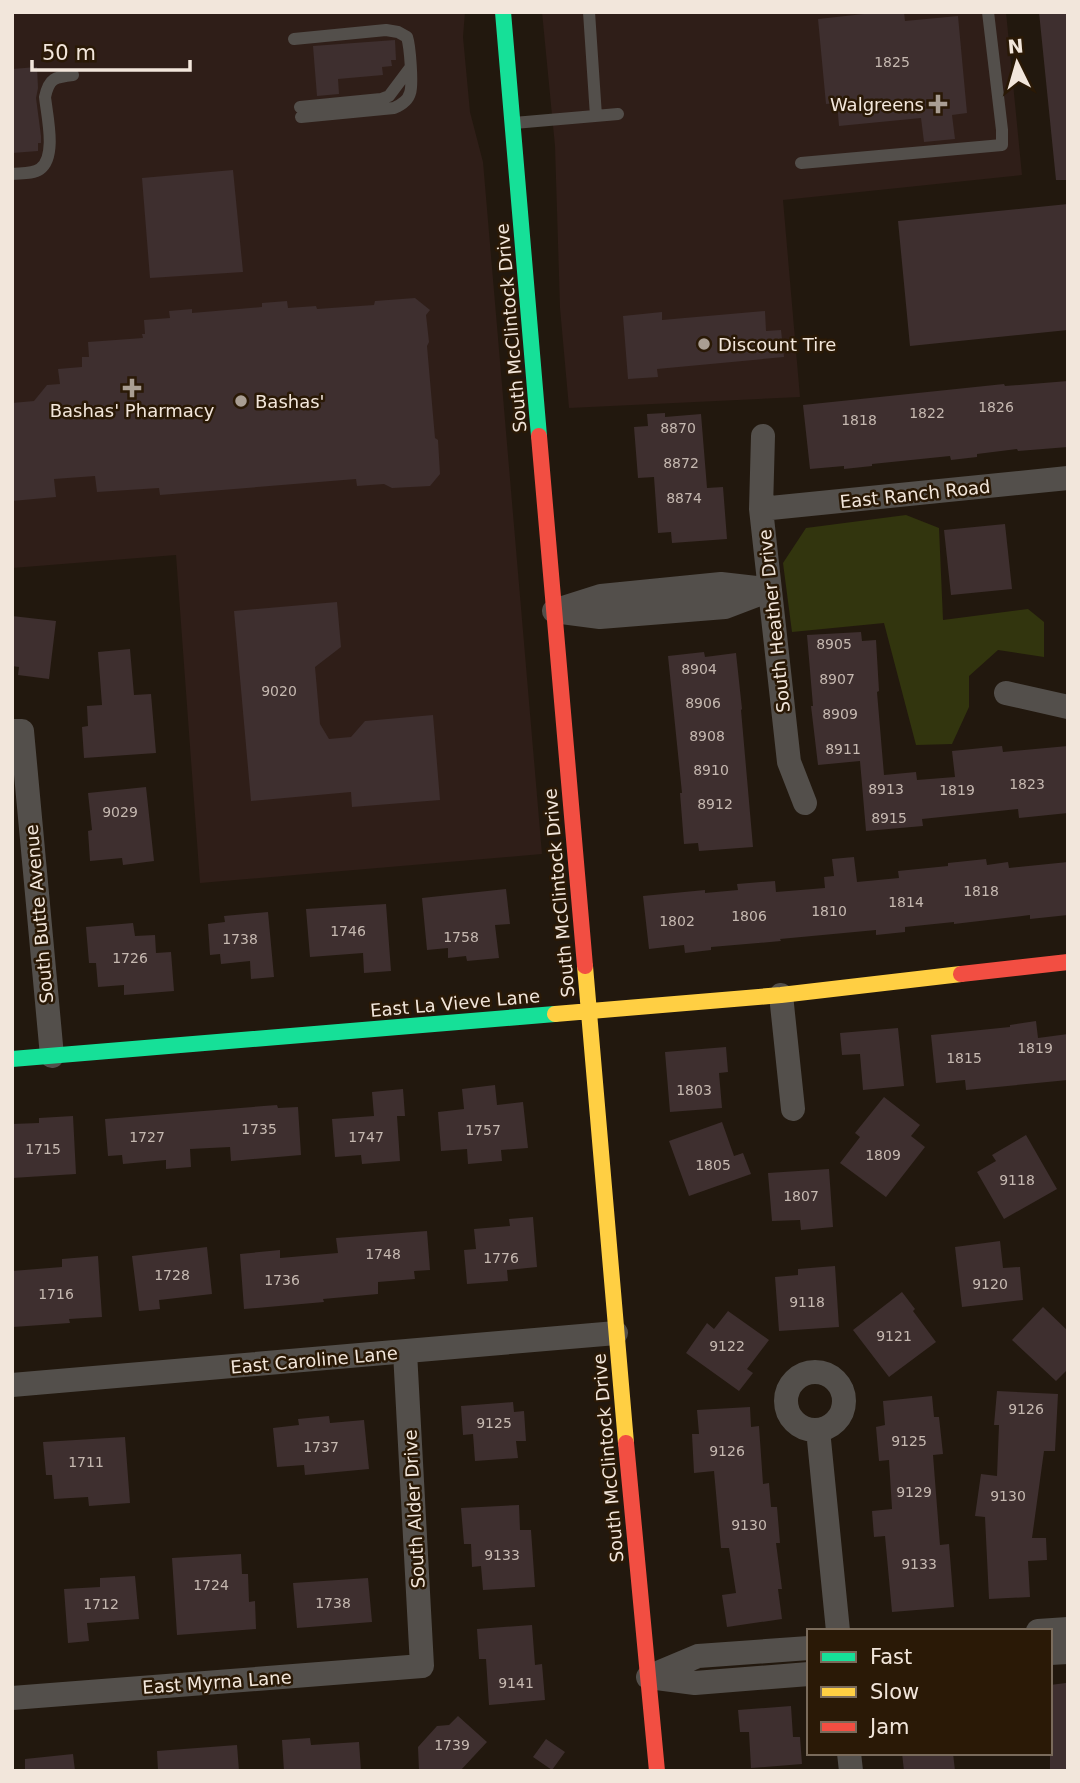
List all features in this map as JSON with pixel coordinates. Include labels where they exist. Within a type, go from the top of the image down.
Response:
[{"type":"main road","name":"South McClintock Drive","points":[[503,12],[616,1334],[657,1771]]},
{"type":"main road","name":"East La Vieve Lane","points":[[12,1059],[780,995],[1068,962]]},
{"type":"street","name":"South Heather Drive","points":[[763,436],[761,509],[789,762],[805,803]]},
{"type":"street","name":"East Ranch Road","points":[[761,509],[1068,478]]},
{"type":"street","points":[[554,611],[601,596],[721,584],[770,590]]},
{"type":"street","points":[[1006,693],[1068,707]]},
{"type":"street","name":"South Butte Avenue","points":[[17,731],[51,1056]]},
{"type":"street","points":[[780,995],[793,1108]]},
{"type":"street","name":"East Caroline Lane","points":[[12,1385],[616,1334]]},
{"type":"street","name":"South Alder Drive","points":[[405,1352],[422,1665]]},
{"type":"street","points":[[818,1430],[838,1629]]},
{"type":"street","points":[[648,1677],[698,1657],[807,1648]]},
{"type":"street","name":"East Myrna Lane","points":[[12,1698],[422,1665]]},
{"type":"street","points":[[648,1677],[695,1683],[807,1674]]},
{"type":"lane","points":[[589,12],[596,116]]},
{"type":"lane","points":[[801,163],[1002,145],[988,12]]},
{"type":"lane","points":[[294,39],[386,30],[407,37],[410,45],[411,93],[402,105],[394,108],[301,112]]},
{"type":"lane","points":[[12,174],[37,171],[43,167],[49,157],[50,148],[45,97],[47,90],[50,82],[58,76],[73,75]]},
{"type":"lane","points":[[513,123],[618,114]]},
{"type":"shaded area","points":[[12,12],[465,12],[463,37],[470,112],[483,162],[542,854],[200,883],[176,555],[12,568]]},
{"type":"shaded area","points":[[542,12],[1006,12],[1022,175],[783,200],[800,397],[569,408],[560,308],[555,146]]},
{"type":"green space","points":[[906,515],[939,528],[943,620],[1028,609],[1044,622],[1044,657],[998,650],[969,676],[969,707],[952,744],[916,745],[884,623],[792,632],[783,563],[806,528]]},
{"type":"building","name":"Walgreens","points":[[904,12],[905,21],[958,16],[967,113],[952,115],[955,139],[924,142],[921,118],[839,126],[837,103],[826,104],[818,19]]},
{"type":"building","points":[[1039,12],[1068,12],[1068,180],[1056,180]]},
{"type":"building","points":[[395,40],[396,60],[391,60],[392,66],[382,67],[383,75],[338,79],[339,94],[317,96],[313,46]]},
{"type":"building","points":[[37,67],[36,98],[41,143],[38,143],[38,151],[12,153],[12,69]]},
{"type":"building","points":[[233,170],[243,272],[150,278],[142,178]]},
{"type":"building","points":[[1068,204],[1068,330],[910,346],[898,221]]},
{"type":"building","points":[[415,298],[430,310],[426,315],[429,342],[427,346],[440,474],[430,486],[357,486],[356,479],[160,495],[159,488],[97,492],[95,476],[54,479],[56,497],[12,501],[12,403],[34,401],[47,385],[60,384],[58,369],[82,367],[82,357],[89,357],[88,342],[143,338],[144,320],[170,318],[169,311],[192,309],[192,313],[262,307],[262,303],[287,301],[288,308],[316,306],[317,309],[374,305],[375,301]]},
{"type":"building","name":"Discount Tire","points":[[765,311],[766,331],[781,330],[784,357],[657,369],[658,377],[628,379],[623,316],[662,312],[662,320]]},
{"type":"building","points":[[1068,381],[1068,447],[1017,449],[951,460],[950,456],[844,469],[844,466],[810,469],[803,405],[1004,384]]},
{"type":"building","points":[[665,413],[665,417],[701,414],[707,488],[723,487],[727,539],[672,543],[671,532],[658,533],[654,477],[638,478],[634,427],[648,426],[647,414]]},
{"type":"building","points":[[1005,524],[1012,589],[951,595],[944,530]]},
{"type":"building","points":[[337,602],[341,647],[315,667],[320,724],[329,739],[351,737],[365,721],[433,715],[440,800],[352,807],[351,792],[251,801],[234,611]]},
{"type":"building","points":[[12,616],[56,621],[49,679],[18,675],[19,667],[12,666]]},
{"type":"building","points":[[861,632],[862,641],[876,640],[884,775],[916,772],[917,780],[955,777],[952,751],[1002,746],[1003,752],[1068,746],[1068,813],[1019,818],[1018,809],[922,819],[923,826],[866,831],[860,761],[818,765],[807,635]]},
{"type":"building","points":[[130,649],[134,695],[151,694],[156,753],[84,758],[82,727],[88,726],[87,706],[102,705],[98,652]]},
{"type":"building","points":[[704,652],[705,657],[736,653],[753,847],[699,851],[698,843],[684,844],[682,793],[668,656]]},
{"type":"building","points":[[146,787],[154,861],[123,865],[122,858],[90,861],[88,831],[92,830],[88,793]]},
{"type":"building","points":[[854,857],[857,882],[899,878],[898,871],[986,859],[987,865],[1008,862],[1009,868],[1068,862],[1068,915],[1030,919],[1030,915],[905,927],[905,932],[876,935],[876,930],[780,939],[781,941],[711,947],[711,950],[685,953],[684,945],[649,949],[643,896],[738,890],[737,884],[775,881],[776,892],[825,888],[824,877],[834,876],[832,859]]},
{"type":"building","points":[[506,889],[510,924],[495,925],[499,958],[467,961],[466,956],[448,958],[448,948],[427,950],[422,898]]},
{"type":"building","points":[[386,904],[391,971],[364,973],[363,953],[310,957],[306,909]]},
{"type":"building","points":[[268,912],[274,977],[251,979],[250,961],[221,964],[220,954],[210,955],[208,924],[225,922],[224,916]]},
{"type":"building","points":[[133,923],[135,936],[155,935],[156,953],[171,952],[174,991],[124,995],[124,985],[98,987],[96,963],[89,963],[86,927]]},
{"type":"building","points":[[1036,1021],[1038,1038],[1068,1034],[1068,1080],[966,1090],[965,1080],[936,1083],[931,1035],[1010,1027]]},
{"type":"building","points":[[898,1028],[904,1086],[863,1090],[860,1054],[842,1055],[840,1033]]},
{"type":"building","points":[[726,1047],[728,1072],[719,1073],[722,1108],[670,1112],[665,1052]]},
{"type":"building","points":[[495,1085],[497,1105],[523,1102],[528,1148],[501,1150],[502,1161],[468,1164],[467,1149],[441,1151],[438,1112],[464,1109],[462,1089]]},
{"type":"building","points":[[403,1089],[405,1116],[397,1116],[400,1161],[362,1164],[361,1155],[335,1157],[332,1119],[374,1116],[372,1092]]},
{"type":"building","points":[[884,1097],[920,1125],[911,1136],[925,1147],[886,1197],[840,1163],[860,1137],[855,1133]]},
{"type":"building","points":[[277,1105],[278,1108],[298,1107],[301,1155],[231,1161],[230,1147],[190,1149],[191,1167],[166,1169],[166,1160],[123,1164],[122,1155],[108,1156],[105,1119]]},
{"type":"building","points":[[73,1116],[76,1174],[12,1178],[12,1124],[39,1123],[39,1118]]},
{"type":"building","points":[[722,1122],[734,1156],[743,1153],[751,1174],[689,1196],[669,1141]]},
{"type":"building","points":[[1026,1135],[1057,1189],[1004,1219],[977,1172],[996,1161],[992,1155]]},
{"type":"building","points":[[829,1169],[833,1227],[801,1230],[800,1220],[772,1221],[768,1173]]},
{"type":"building","points":[[533,1217],[537,1267],[507,1270],[508,1281],[467,1284],[464,1250],[476,1249],[474,1229],[510,1226],[509,1219]]},
{"type":"building","points":[[427,1231],[430,1270],[414,1271],[415,1279],[378,1282],[378,1294],[244,1309],[240,1254],[280,1250],[280,1258],[338,1253],[336,1238]]},
{"type":"building","points":[[1000,1241],[1003,1268],[1020,1267],[1023,1300],[962,1307],[955,1247]]},
{"type":"building","points":[[207,1247],[212,1294],[159,1300],[160,1309],[139,1311],[132,1256]]},
{"type":"building","points":[[98,1256],[102,1317],[69,1319],[70,1323],[13,1327],[12,1271],[62,1267],[62,1259]]},
{"type":"building","points":[[835,1266],[839,1327],[779,1331],[775,1277],[798,1275],[798,1269]]},
{"type":"building","points":[[902,1292],[936,1342],[889,1377],[853,1330]]},
{"type":"building","points":[[1043,1307],[1068,1331],[1068,1369],[1056,1381],[1012,1340]]},
{"type":"building","points":[[728,1311],[769,1340],[747,1369],[753,1373],[739,1391],[686,1353],[707,1323],[714,1329]]},
{"type":"building","points":[[997,1391],[1058,1394],[1055,1451],[1044,1451],[1032,1538],[1046,1538],[1047,1560],[1028,1561],[1030,1597],[989,1599],[985,1517],[975,1516],[981,1474],[997,1476],[999,1425],[994,1425]]},
{"type":"building","points":[[932,1396],[934,1417],[939,1417],[943,1454],[933,1455],[940,1545],[949,1544],[954,1607],[892,1612],[885,1536],[874,1537],[872,1511],[892,1509],[889,1460],[879,1461],[876,1427],[885,1425],[883,1401]]},
{"type":"building","points":[[513,1402],[514,1412],[524,1411],[526,1441],[516,1441],[518,1458],[475,1461],[473,1434],[463,1435],[461,1406]]},
{"type":"building","points":[[750,1407],[751,1427],[759,1426],[763,1484],[769,1483],[771,1507],[777,1507],[780,1543],[776,1543],[782,1589],[778,1589],[782,1619],[727,1627],[722,1595],[736,1593],[729,1548],[721,1548],[714,1471],[694,1473],[692,1434],[699,1434],[697,1410]]},
{"type":"building","points":[[329,1416],[330,1423],[364,1420],[369,1469],[305,1475],[304,1465],[277,1467],[273,1428],[299,1425],[298,1419]]},
{"type":"building","points":[[125,1437],[130,1503],[89,1506],[88,1497],[54,1499],[52,1475],[46,1475],[43,1442]]},
{"type":"building","points":[[519,1505],[520,1530],[531,1530],[535,1587],[483,1590],[481,1566],[472,1567],[471,1544],[464,1544],[461,1508]]},
{"type":"building","points":[[241,1554],[242,1574],[248,1574],[249,1602],[255,1601],[256,1629],[177,1635],[172,1558]]},
{"type":"building","points":[[135,1576],[139,1619],[87,1623],[89,1641],[68,1643],[64,1589],[100,1587],[100,1578]]},
{"type":"building","points":[[368,1578],[372,1622],[297,1628],[293,1583]]},
{"type":"building","points":[[532,1625],[535,1665],[542,1664],[545,1700],[489,1705],[486,1659],[479,1659],[477,1629]]},
{"type":"building","points":[[1066,1683],[1068,1771],[1050,1771],[1052,1685]]},
{"type":"building","points":[[791,1706],[793,1737],[800,1737],[802,1764],[751,1768],[749,1732],[740,1732],[738,1710]]},
{"type":"building","points":[[458,1716],[487,1742],[460,1771],[419,1771],[418,1747],[437,1726],[449,1725]]},
{"type":"building","points":[[310,1738],[311,1745],[359,1742],[361,1771],[284,1771],[282,1740]]},
{"type":"building","points":[[546,1739],[565,1752],[552,1770],[533,1757]]},
{"type":"building","points":[[237,1745],[239,1771],[158,1771],[157,1751]]},
{"type":"building","points":[[73,1754],[75,1771],[25,1771],[25,1759]]},
{"type":"building","points":[[902,1755],[953,1755],[955,1771],[904,1771]]},
{"type":"traffic: fast","points":[[503,12],[539,436]]},
{"type":"traffic: fast","points":[[12,1059],[555,1014]]},
{"type":"traffic: slow","points":[[585,966],[626,1443]]},
{"type":"traffic: slow","points":[[555,1014],[781,995],[961,974]]},
{"type":"traffic: jam","points":[[539,436],[585,966]]},
{"type":"traffic: jam","points":[[961,974],[1068,962]]},
{"type":"traffic: jam","points":[[626,1443],[657,1771]]},
{"type":"place","name":"Walgreens","points":[[938,104]]},
{"type":"place","name":"Discount Tire","points":[[704,344]]},
{"type":"place","name":"Bashas' Pharmacy","points":[[132,388]]},
{"type":"place","name":"Bashas'","points":[[241,401]]}]
